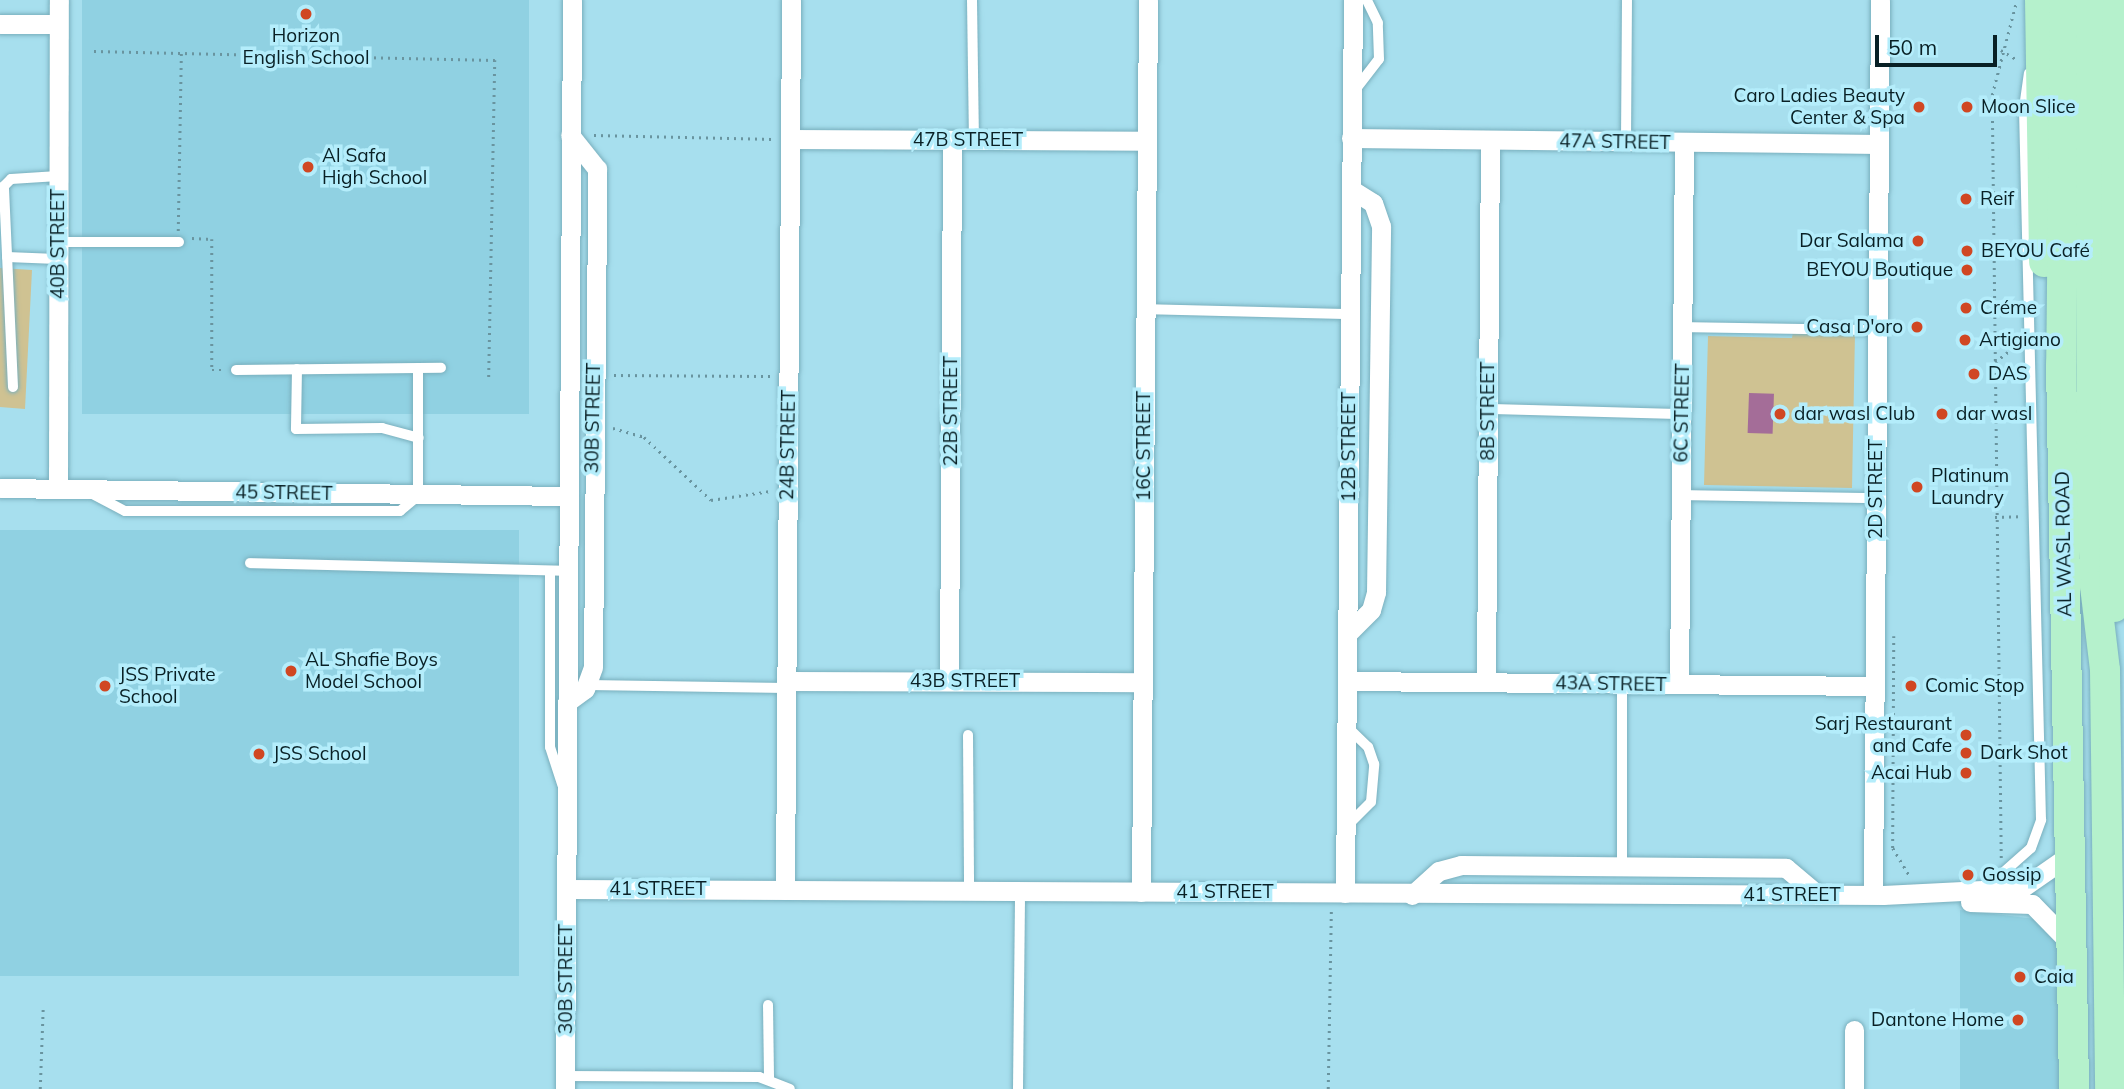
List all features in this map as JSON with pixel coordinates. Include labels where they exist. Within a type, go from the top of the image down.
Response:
[{"type":"main road","points":[[2040,0],[2045,287],[2061,363]]},
{"type":"main road","name":"AL WASL ROAD","points":[[2065,0],[2061,363],[2074,1089]]},
{"type":"main road","name":"AL WASL ROAD","points":[[2092,0],[2091,450],[2095,586],[2105,670],[2109,1018],[2115,1079]]},
{"type":"main road","name":"AL WASL ROAD","points":[[2105,670],[2115,589],[2120,406],[2118,0]]},
{"type":"street","name":"40B STREET","points":[[58,0],[58,488]]},
{"type":"street","name":"30B STREET","points":[[565,1082],[567,702],[560,571],[567,496],[572,0]]},
{"type":"street","name":"24B STREET","points":[[785,890],[791,0]]},
{"type":"street","name":"16C STREET","points":[[1141,892],[1148,0]]},
{"type":"street","name":"12B STREET","points":[[1338,893],[1346,827],[1353,0]]},
{"type":"street","name":"2D STREET","points":[[1878,895],[1875,686],[1880,0]]},
{"type":"street","points":[[0,24],[58,24]]},
{"type":"street","name":"30B STREET","points":[[570,135],[597,169],[588,685]]},
{"type":"street","name":"47A STREET","points":[[1351,138],[1879,144]]},
{"type":"street","name":"47B STREET","points":[[790,139],[1147,141]]},
{"type":"street","name":"22B STREET","points":[[949,681],[952,140]]},
{"type":"street","name":"8B STREET","points":[[1486,682],[1490,140]]},
{"type":"street","name":"6C STREET","points":[[1679,684],[1684,142]]},
{"type":"street","points":[[1347,634],[1371,610],[1376,592],[1381,226],[1373,203],[1351,189]]},
{"type":"street","name":"45 STREET","points":[[0,488],[418,496],[567,496]]},
{"type":"street","name":"43B STREET","points":[[786,685],[949,681],[1143,682]]},
{"type":"street","name":"43A STREET","points":[[1347,681],[1875,686]]},
{"type":"street","points":[[567,702],[588,685]]},
{"type":"street","name":"41 STREET","points":[[566,889],[1878,895],[2031,885],[2070,854]]},
{"type":"street","points":[[1412,894],[1454,866],[1622,866],[1786,868],[1818,895]]},
{"type":"street","name":"41 STREET","points":[[1878,895],[1912,902],[2032,904],[2072,945]]},
{"type":"street","name":"AL WASL ROAD","points":[[2109,1018],[2124,989]]},
{"type":"street","points":[[1854,1030],[1854,1089]]},
{"type":"lane","points":[[972,0],[974,140]]},
{"type":"lane","points":[[1352,94],[1379,59],[1378,23],[1367,0]]},
{"type":"lane","points":[[1626,142],[1627,0]]},
{"type":"lane","points":[[1985,888],[2036,840],[2040,757],[2024,98],[2040,55]]},
{"type":"lane","points":[[13,387],[4,186],[11,179],[58,176]]},
{"type":"lane","points":[[7,257],[179,242]]},
{"type":"lane","points":[[1145,309],[1350,314]]},
{"type":"lane","points":[[1682,327],[1878,330]]},
{"type":"lane","points":[[418,368],[418,496]]},
{"type":"lane","points":[[236,370],[441,368]]},
{"type":"lane","points":[[297,369],[296,429],[382,428],[419,438]]},
{"type":"lane","points":[[1488,409],[1682,414]]},
{"type":"lane","points":[[1681,495],[1876,498]]},
{"type":"lane","points":[[250,563],[560,571],[550,747],[567,795]]},
{"type":"lane","points":[[1622,684],[1622,866]]},
{"type":"lane","points":[[588,685],[786,685]]},
{"type":"lane","points":[[1346,727],[1368,747],[1374,764],[1371,802],[1346,827]]},
{"type":"lane","points":[[968,735],[969,891]]},
{"type":"lane","points":[[1018,1089],[1020,891]]},
{"type":"lane","points":[[768,1004],[769,1079]]},
{"type":"lane","points":[[565,1082],[769,1079],[790,1089]]},
{"type":"path","points":[[2001,862],[1996,758],[1992,95],[2017,0]]},
{"type":"path","points":[[94,51],[495,60],[489,381]]},
{"type":"path","points":[[181,53],[178,237],[212,239],[212,370],[236,370]]},
{"type":"path","points":[[570,135],[790,139]]},
{"type":"path","points":[[1994,253],[2027,243]]},
{"type":"path","points":[[1995,362],[2029,336]]},
{"type":"path","points":[[593,375],[789,377]]},
{"type":"path","points":[[592,426],[637,433],[711,500],[788,492]]},
{"type":"path","points":[[1995,517],[2034,516]]},
{"type":"path","points":[[1895,626],[1893,848],[1901,869],[1923,876]]},
{"type":"path","points":[[1996,758],[2040,757]]},
{"type":"path","points":[[1993,866],[2012,853]]},
{"type":"path","points":[[1328,1089],[1338,893]]},
{"type":"path","points":[[40,1089],[43,1008]]},
{"type":"shaded area","name":"Al Safa High School","points":[[82,0],[529,0],[529,414],[82,414]]},
{"type":"shaded area","points":[[0,268],[32,270],[25,409],[0,407]]},
{"type":"shaded area","name":"dar wasl Club","points":[[1793,332],[1855,333],[1852,488],[1704,485],[1708,336],[1792,338]]},
{"type":"shaded area","points":[[1749,393],[1774,394],[1773,434],[1748,433]]},
{"type":"shaded area","name":"JSS School","points":[[0,530],[519,530],[519,976],[0,976]]},
{"type":"shaded area","points":[[1960,910],[2052,921],[2074,932],[2074,1089],[1960,1089]]},
{"type":"place","name":"Horizon English School","points":[[306,14]]},
{"type":"place","name":"Caro Ladies Beauty Center & Spa","points":[[1919,107]]},
{"type":"place","name":"Moon Slice","points":[[1967,107]]},
{"type":"place","name":"Al Safa High School","points":[[308,167]]},
{"type":"place","name":"Reif","points":[[1966,199]]},
{"type":"place","name":"Dar Salama","points":[[1918,241]]},
{"type":"place","name":"BEYOU Café","points":[[1967,251]]},
{"type":"place","name":"BEYOU Boutique","points":[[1967,270]]},
{"type":"place","name":"Créme","points":[[1966,308]]},
{"type":"place","name":"Casa D'oro","points":[[1917,327]]},
{"type":"place","name":"Artigiano","points":[[1965,340]]},
{"type":"place","name":"DAS","points":[[1974,374]]},
{"type":"place","name":"dar wasl Club","points":[[1780,414]]},
{"type":"place","name":"dar wasl","points":[[1942,414]]},
{"type":"place","name":"Platinum Laundry","points":[[1917,487]]},
{"type":"place","name":"AL Shafie Boys Model School","points":[[291,671]]},
{"type":"place","name":"JSS Private School","points":[[105,686]]},
{"type":"place","name":"Comic Stop","points":[[1911,686]]},
{"type":"place","name":"Sarj Restaurant and Cafe","points":[[1966,735]]},
{"type":"place","name":"Dark Shot","points":[[1966,753]]},
{"type":"place","name":"JSS School","points":[[259,754]]},
{"type":"place","name":"Acai Hub","points":[[1966,773]]},
{"type":"place","name":"Gossip","points":[[1968,875]]},
{"type":"place","name":"Caia","points":[[2020,977]]},
{"type":"place","name":"Dantone Home","points":[[2018,1020]]}]
